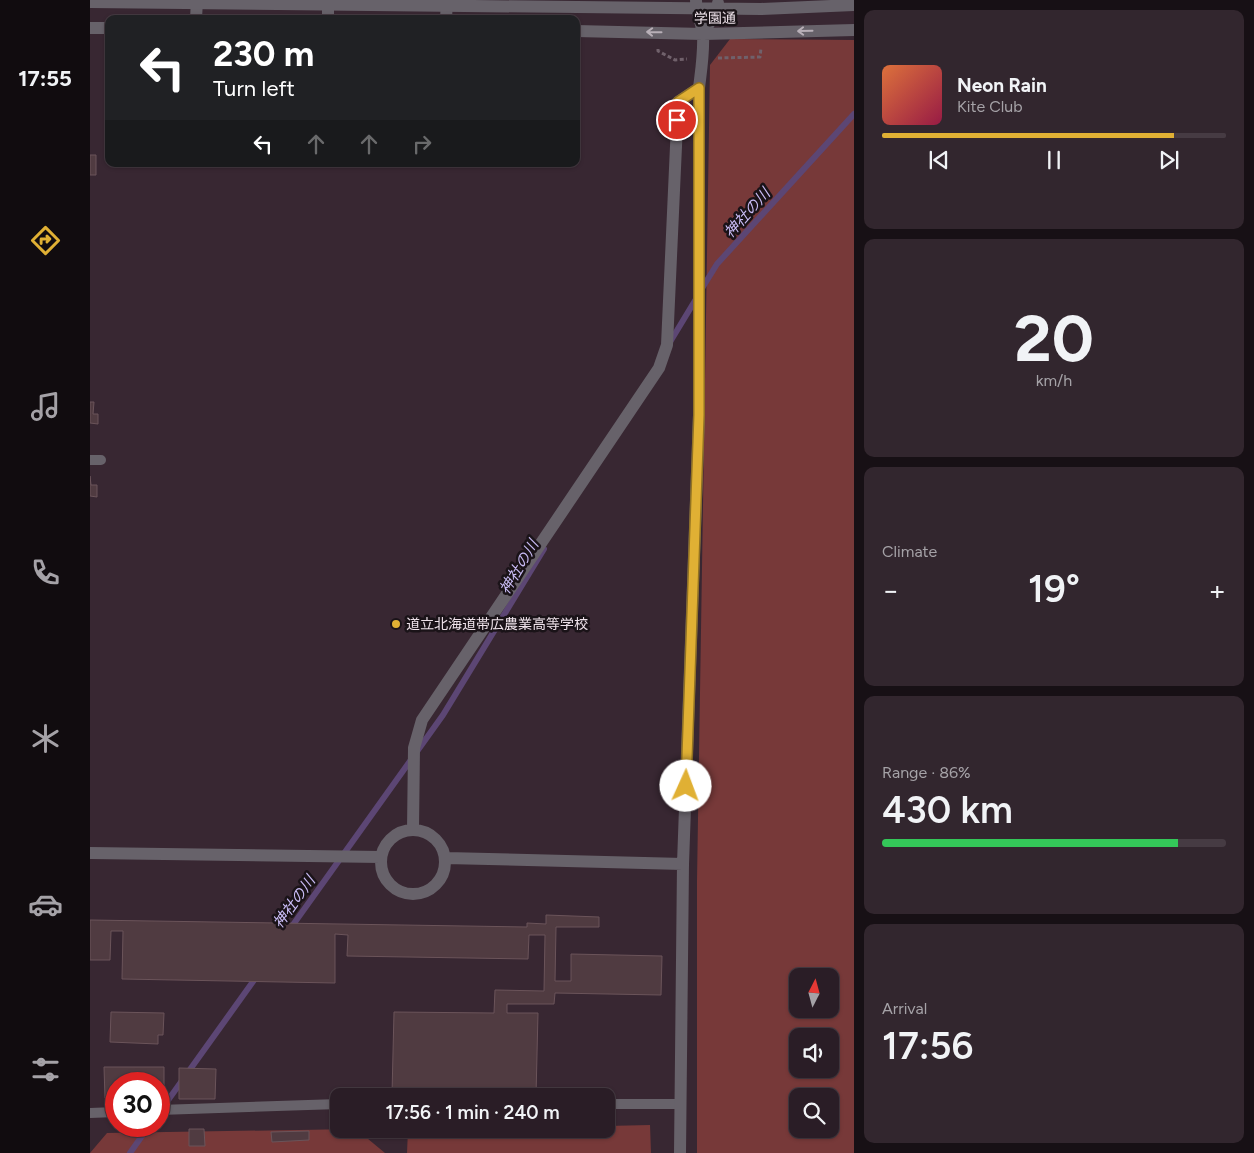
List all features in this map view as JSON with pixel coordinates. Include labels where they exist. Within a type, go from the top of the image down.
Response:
[{"type":"street","name":"学園通","points":[[90,2],[328,2],[446,8],[718,4],[761,9],[854,4]]},
{"type":"street","points":[[196,15],[197,2]]},
{"type":"street","points":[[328,2],[328,15]]},
{"type":"street","points":[[680,1153],[683,864],[699,415],[699,88],[703,58],[703,34],[696,4]]},
{"type":"street","points":[[703,34],[718,4]]},
{"type":"street","points":[[90,28],[105,28]]},
{"type":"street","name":"学園通","points":[[580,31],[703,34],[854,30]]},
{"type":"street","points":[[413,830],[414,748],[422,720],[659,368],[667,345],[678,102],[699,88]]},
{"type":"street","points":[[413,830],[431,835],[438,841],[446,858],[445,869],[441,880],[433,888],[423,893],[412,894],[402,892],[392,886],[385,878],[381,868],[381,857],[384,848],[396,834],[413,830]]},
{"type":"street","points":[[90,853],[381,857]]},
{"type":"street","points":[[446,858],[683,864]]},
{"type":"lane","points":[[90,460],[101,460]]},
{"type":"lane","points":[[170,1110],[330,1104]]},
{"type":"lane","points":[[615,1104],[680,1104]]},
{"type":"lane","points":[[90,1113],[105,1112]]},
{"type":"shaded area","points":[[730,39],[854,40],[854,1153],[697,1153],[697,881],[710,65]]},
{"type":"shaded area","points":[[650,1125],[651,1153],[407,1153],[408,1138],[615,1138],[615,1126]]},
{"type":"shaded area","points":[[330,1129],[330,1138],[367,1138],[385,1153],[90,1153],[105,1135],[105,1137],[170,1137],[170,1132]]},
{"type":"building","points":[[90,155],[96,155],[96,175],[90,175]]},
{"type":"building","points":[[90,402],[94,402],[93,414],[98,414],[98,424],[90,423]]},
{"type":"building","points":[[90,476],[91,485],[97,485],[97,497],[90,496]]},
{"type":"building","points":[[546,915],[599,917],[599,927],[556,927],[555,981],[571,981],[571,954],[662,956],[661,995],[555,993],[554,1004],[507,1004],[507,1013],[538,1013],[536,1088],[392,1088],[394,1012],[494,1013],[495,990],[544,991],[545,935],[529,935],[528,959],[347,956],[348,935],[335,934],[335,983],[122,979],[123,931],[111,931],[110,960],[90,960],[90,920],[527,927],[527,923],[546,924]]},
{"type":"building","points":[[111,1012],[164,1013],[163,1035],[158,1035],[158,1044],[110,1042]]},
{"type":"building","points":[[104,1067],[164,1067],[164,1072],[105,1072],[105,1098]]},
{"type":"building","points":[[179,1068],[216,1069],[215,1099],[179,1099]]},
{"type":"building","points":[[189,1129],[204,1129],[205,1146],[189,1146]]},
{"type":"building","points":[[309,1131],[309,1140],[272,1142],[271,1132]]},
{"type":"waterway","name":"神社の川","points":[[701,290],[717,264],[854,114]]},
{"type":"waterway","name":"神社の川","points":[[670,342],[696,299]]},
{"type":"waterway","name":"神社の川","points":[[290,929],[443,715],[544,549]]},
{"type":"waterway","name":"神社の川","points":[[170,1097],[257,976]]},
{"type":"waterway","name":"神社の川","points":[[130,1153],[141,1137]]},
{"type":"place","name":"道立北海道帯広農業高等学校","points":[[396,624]]},
{"type":"route","points":[[677,120],[678,102],[699,88],[699,415],[686,786]]}]
